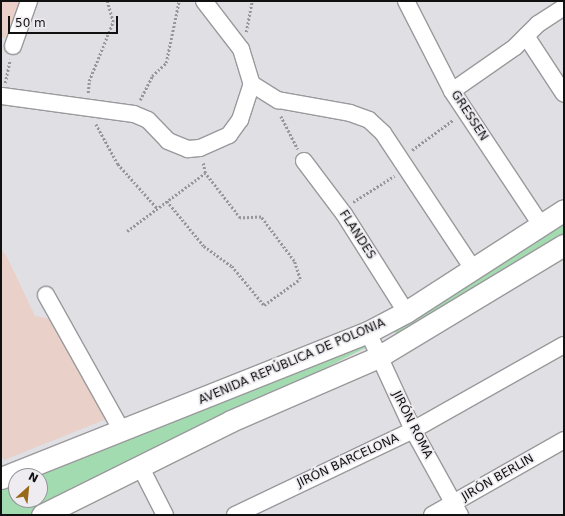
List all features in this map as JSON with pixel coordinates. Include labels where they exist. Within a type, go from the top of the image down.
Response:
[{"type":"main road","name":"AVENIDA REPÚBLICA DE POLONIA","points":[[1,478],[368,332],[406,312],[564,210]]},
{"type":"main road","points":[[42,515],[231,421],[378,356],[564,245]]},
{"type":"street","points":[[13,46],[29,1]]},
{"type":"street","points":[[2,96],[134,114],[148,120],[168,141],[188,149],[200,148],[229,135],[240,120],[252,84],[241,49],[204,1]]},
{"type":"street","name":"GRESSEN","points":[[413,4],[452,91],[541,225]]},
{"type":"street","points":[[452,91],[515,47],[538,24],[564,8]]},
{"type":"street","points":[[526,36],[564,94]]},
{"type":"street","points":[[252,84],[278,100],[350,113],[368,120],[383,133],[473,268]]},
{"type":"street","name":"FLANDES","points":[[304,161],[340,210],[406,312]]},
{"type":"street","points":[[46,295],[122,431]]},
{"type":"street","name":"JIRÓN ROMA","points":[[368,332],[413,430],[457,510]]},
{"type":"street","name":"JIRÓN BARCELONA","points":[[235,515],[413,430],[564,345]]},
{"type":"street","name":"JIRÓN BERLIN","points":[[432,515],[457,510],[564,440]]},
{"type":"street","points":[[140,466],[165,515]]},
{"type":"path","points":[[107,1],[113,22],[89,81],[87,107],[118,164],[157,208]]},
{"type":"path","points":[[134,114],[152,76],[166,64],[179,1]]},
{"type":"path","points":[[245,36],[252,1]]},
{"type":"path","points":[[2,96],[13,46]]},
{"type":"path","points":[[278,100],[282,118],[304,161]]},
{"type":"path","points":[[340,210],[403,163],[466,111]]},
{"type":"path","points":[[167,201],[204,246],[232,266],[264,305],[300,279],[294,261],[261,217],[240,218],[205,173],[200,148]]},
{"type":"path","points":[[127,231],[205,173]]},
{"type":"shaded area","points":[[1,1],[23,1],[10,40],[1,37]]},
{"type":"shaded area","points":[[1,249],[7,257],[35,316],[58,320],[109,418],[4,460],[1,454]]},
{"type":"green space","points":[[564,221],[564,239],[395,336],[396,327]]},
{"type":"green space","points":[[369,342],[365,348],[48,508],[48,468],[46,468]]},
{"type":"green space","points":[[8,483],[8,508],[48,508],[34,515],[1,515],[1,486]]}]
